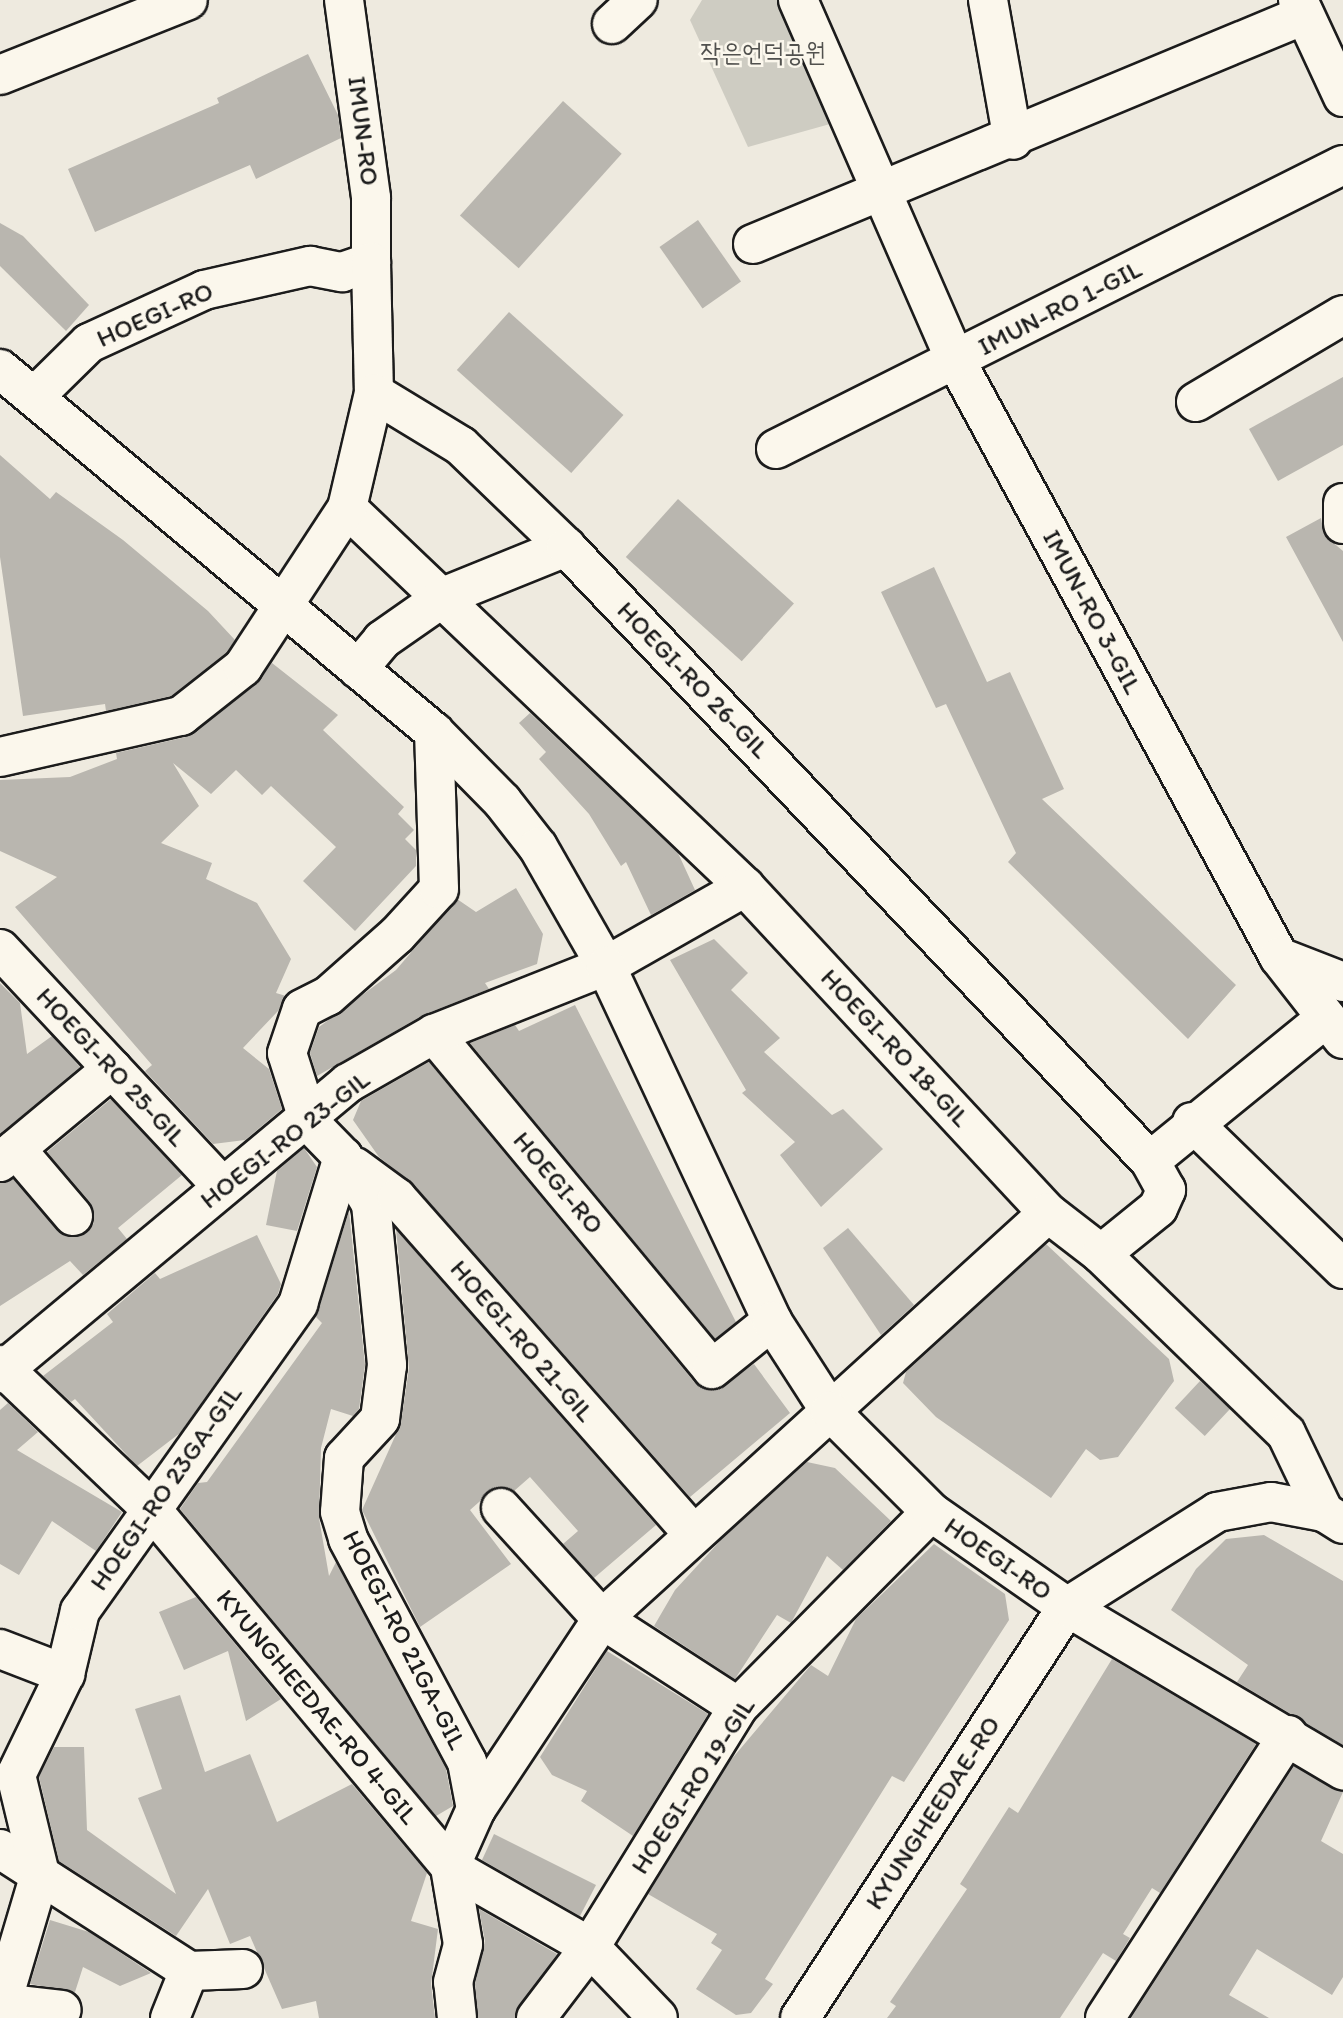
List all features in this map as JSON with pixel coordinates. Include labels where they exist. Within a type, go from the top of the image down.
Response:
[{"type":"street","points":[[7,79],[188,0]]},
{"type":"street","name":"IMUN-RO","points":[[344,0],[371,198],[371,262]]},
{"type":"street","points":[[988,0],[1013,140]]},
{"type":"street","name":"IMUN-RO 3-GIL","points":[[805,2],[880,194],[956,361],[1279,957],[1335,1029],[1192,1122],[1150,1161]]},
{"type":"street","points":[[753,244],[1013,140],[1301,8],[1343,97]]},
{"type":"street","name":"IMUN-RO 1-GIL","points":[[776,449],[1343,165]]},
{"type":"street","points":[[0,757],[181,716],[243,667],[282,601],[347,508],[374,393],[371,262]]},
{"type":"street","name":"HOEGI-RO","points":[[34,397],[89,343],[204,290],[310,265],[342,272],[371,262]]},
{"type":"street","points":[[1196,402],[1343,315]]},
{"type":"street","name":"HOEGI-RO","points":[[0,369],[282,601],[434,732],[538,847],[607,966],[772,1321],[830,1411],[931,1512],[1067,1607],[1217,1512],[1271,1502],[1334,1518]]},
{"type":"street","name":"HOEGI-RO 26-GIL","points":[[374,393],[461,446],[566,547],[1150,1161]]},
{"type":"street","points":[[1343,503],[1343,524]]},
{"type":"street","name":"HOEGI-RO 18-GIL","points":[[347,508],[445,596],[745,887],[1048,1213],[1101,1254],[1286,1433],[1334,1518]]},
{"type":"street","points":[[358,669],[382,640],[445,596],[566,547]]},
{"type":"street","points":[[343,1157],[309,1122],[287,1053],[302,1009],[328,996],[397,935],[439,889],[434,732]]},
{"type":"street","points":[[607,966],[745,887]]},
{"type":"street","name":"HOEGI-RO 25-GIL","points":[[0,949],[221,1185]]},
{"type":"street","points":[[1279,957],[1343,982]]},
{"type":"street","name":"HOEGI-RO 23-GIL","points":[[1,1369],[162,1244],[221,1185],[309,1122],[348,1083],[435,1034],[607,966]]},
{"type":"street","name":"HOEGI-RO","points":[[435,1034],[712,1369],[772,1321]]},
{"type":"street","points":[[73,1216],[8,1155],[112,1069]]},
{"type":"street","points":[[1192,1122],[1343,1269]]},
{"type":"street","name":"HOEGI-RO 23GA-GIL","points":[[62,2010],[1,2005],[40,1874],[16,1775],[65,1674],[80,1611],[298,1304],[343,1157]]},
{"type":"street","name":"HOEGI-RO 21-GIL","points":[[343,1157],[397,1198],[693,1534]]},
{"type":"street","name":"HOEGI-RO 21GA-GIL","points":[[343,1157],[370,1205],[387,1365],[380,1419],[345,1458],[340,1512],[348,1539],[467,1762],[476,1809]]},
{"type":"street","points":[[1101,1254],[1158,1208],[1167,1190],[1150,1161]]},
{"type":"street","points":[[457,2018],[453,1982],[463,1944],[450,1867],[476,1809],[602,1619],[1048,1213]]},
{"type":"street","name":"KYUNGHEEDAE-RO 4-GIL","points":[[1,1369],[152,1510],[450,1867],[590,1947],[658,2018]]},
{"type":"street","points":[[501,1508],[602,1619],[738,1707]]},
{"type":"street","name":"HOEGI-RO 19-GIL","points":[[537,2018],[590,1947],[738,1707],[931,1512]]},
{"type":"street","points":[[1067,1607],[1288,1735],[1343,1770]]},
{"type":"street","name":"KYUNGHEEDAE-RO","points":[[800,2018],[1067,1607]]},
{"type":"street","points":[[0,1649],[65,1674]]},
{"type":"street","points":[[1105,2018],[1288,1735]]},
{"type":"street","points":[[0,1849],[189,1971],[243,1969]]},
{"type":"street","points":[[170,2018],[189,1971]]},
{"type":"green space","name":"작은언덕공원","points":[[702,0],[797,0],[848,119],[748,147],[690,20]]},
{"type":"building","points":[[308,54],[338,115],[341,138],[256,179],[250,165],[95,232],[68,169],[219,103],[217,98]]},
{"type":"building","points":[[563,101],[622,154],[519,268],[460,215]]},
{"type":"building","points":[[698,220],[741,281],[703,308],[659,247]]},
{"type":"building","points":[[0,223],[23,236],[89,305],[66,331],[0,266]]},
{"type":"building","points":[[509,312],[623,415],[571,473],[457,370]]},
{"type":"building","points":[[1343,377],[1343,445],[1278,481],[1249,429]]},
{"type":"building","points":[[0,455],[50,499],[56,492],[123,540],[208,611],[235,640],[227,652],[171,696],[106,711],[105,704],[23,716],[0,557]]},
{"type":"building","points":[[678,499],[794,603],[742,661],[626,557]]},
{"type":"building","points":[[1321,518],[1324,535],[1343,551],[1343,642],[1286,537]]},
{"type":"building","points":[[934,567],[987,682],[1010,672],[1064,789],[1042,799],[1236,985],[1188,1039],[1008,862],[1016,853],[946,704],[936,708],[881,592]]},
{"type":"building","points":[[272,663],[338,715],[323,730],[404,807],[398,814],[414,830],[405,839],[416,850],[416,866],[355,931],[303,881],[336,847],[271,786],[262,795],[236,770],[211,794],[173,763],[199,806],[161,843],[212,863],[206,879],[257,903],[291,959],[276,993],[286,996],[278,1011],[243,1048],[269,1069],[282,1109],[245,1140],[213,1144],[145,1071],[152,1065],[15,907],[57,877],[0,851],[0,780],[70,777],[117,759],[116,753],[186,737],[257,684]]},
{"type":"building","points":[[530,713],[678,853],[695,890],[651,915],[626,862],[621,866],[589,814],[539,759],[546,752],[519,723]]},
{"type":"building","points":[[516,888],[543,934],[537,964],[485,983],[489,989],[423,1015],[317,1076],[310,1053],[319,1027],[396,970],[457,899],[476,912]]},
{"type":"building","points":[[714,939],[748,973],[731,990],[780,1038],[764,1052],[832,1115],[843,1109],[883,1149],[821,1207],[780,1155],[795,1142],[742,1093],[746,1090],[670,960]]},
{"type":"building","points":[[0,983],[20,1003],[27,1054],[52,1036],[80,1067],[0,1134]]},
{"type":"building","points":[[575,1005],[736,1322],[715,1339],[470,1043],[515,1025],[519,1031]]},
{"type":"building","points":[[429,1062],[695,1383],[716,1390],[754,1364],[790,1413],[690,1497],[413,1184],[379,1157],[353,1120],[361,1101]]},
{"type":"building","points":[[111,1099],[182,1175],[118,1228],[127,1239],[83,1275],[70,1261],[0,1306],[0,1183],[13,1179],[65,1236],[87,1233],[94,1223],[90,1202],[47,1152]]},
{"type":"building","points":[[304,1148],[317,1167],[297,1231],[266,1225],[277,1171]]},
{"type":"building","points":[[349,1211],[365,1365],[359,1409],[353,1416],[331,1409],[321,1448],[319,1518],[329,1576],[336,1562],[446,1769],[453,1806],[436,1816],[180,1509],[198,1483],[207,1482],[322,1323],[316,1317]]},
{"type":"building","points":[[848,1228],[914,1305],[881,1335],[823,1248]]},
{"type":"building","points":[[396,1229],[656,1525],[594,1578],[563,1544],[578,1531],[530,1477],[514,1491],[496,1487],[470,1510],[511,1564],[420,1627],[362,1510],[401,1423],[409,1368]]},
{"type":"building","points":[[257,1235],[281,1284],[278,1294],[180,1433],[137,1466],[75,1399],[71,1402],[43,1376],[113,1322],[107,1314],[155,1273],[160,1279]]},
{"type":"building","points":[[1046,1244],[1169,1359],[1174,1381],[1118,1457],[1100,1460],[1086,1449],[1051,1498],[936,1417],[903,1383],[906,1372]]},
{"type":"building","points":[[1200,1381],[1230,1409],[1205,1436],[1175,1408]]},
{"type":"building","points":[[8,1403],[38,1432],[17,1450],[122,1512],[96,1551],[52,1521],[19,1575],[0,1564],[0,1410]]},
{"type":"building","points":[[807,1462],[835,1468],[891,1521],[843,1570],[827,1556],[791,1623],[777,1615],[735,1679],[654,1626],[675,1590],[721,1540]]},
{"type":"building","points":[[1264,1535],[1343,1581],[1343,1745],[1237,1682],[1248,1665],[1171,1610],[1196,1569],[1226,1539]]},
{"type":"building","points":[[934,1544],[1005,1594],[1009,1620],[904,1782],[892,1776],[765,1979],[773,1984],[751,2013],[736,2015],[696,1989],[722,1950],[711,1943],[717,1934],[648,1894],[730,1761],[811,1665],[828,1676],[856,1619]]},
{"type":"building","points":[[196,1597],[281,1699],[246,1721],[228,1651],[184,1670],[159,1612]]},
{"type":"building","points":[[607,1651],[708,1714],[633,1836],[581,1801],[587,1791],[552,1775],[540,1757]]},
{"type":"building","points":[[1112,1659],[1256,1744],[1160,1893],[1152,1888],[1123,1934],[1130,1938],[1116,1961],[1103,1953],[1060,2018],[887,2018],[896,2006],[890,2002],[967,1889],[960,1884],[1009,1807],[1018,1813]]},
{"type":"building","points":[[180,1695],[205,1772],[250,1754],[277,1822],[352,1784],[427,1873],[411,1921],[438,1929],[431,1984],[435,2018],[319,2018],[316,2001],[282,2009],[250,1936],[230,1944],[208,1889],[176,1936],[59,1861],[39,1777],[54,1747],[84,1747],[87,1830],[176,1894],[138,1798],[162,1789],[135,1709]]},
{"type":"building","points":[[1294,1766],[1343,1792],[1321,1841],[1343,1854],[1343,1977],[1332,1995],[1257,1949],[1229,1995],[1269,2018],[1131,2018]]},
{"type":"building","points":[[494,1834],[596,1885],[580,1916],[482,1860]]},
{"type":"building","points":[[479,1909],[557,1954],[515,2018],[478,2018],[475,1984],[485,1941]]},
{"type":"building","points":[[50,1920],[89,1932],[151,1973],[120,1986],[83,1967],[75,1992],[30,1984]]}]
